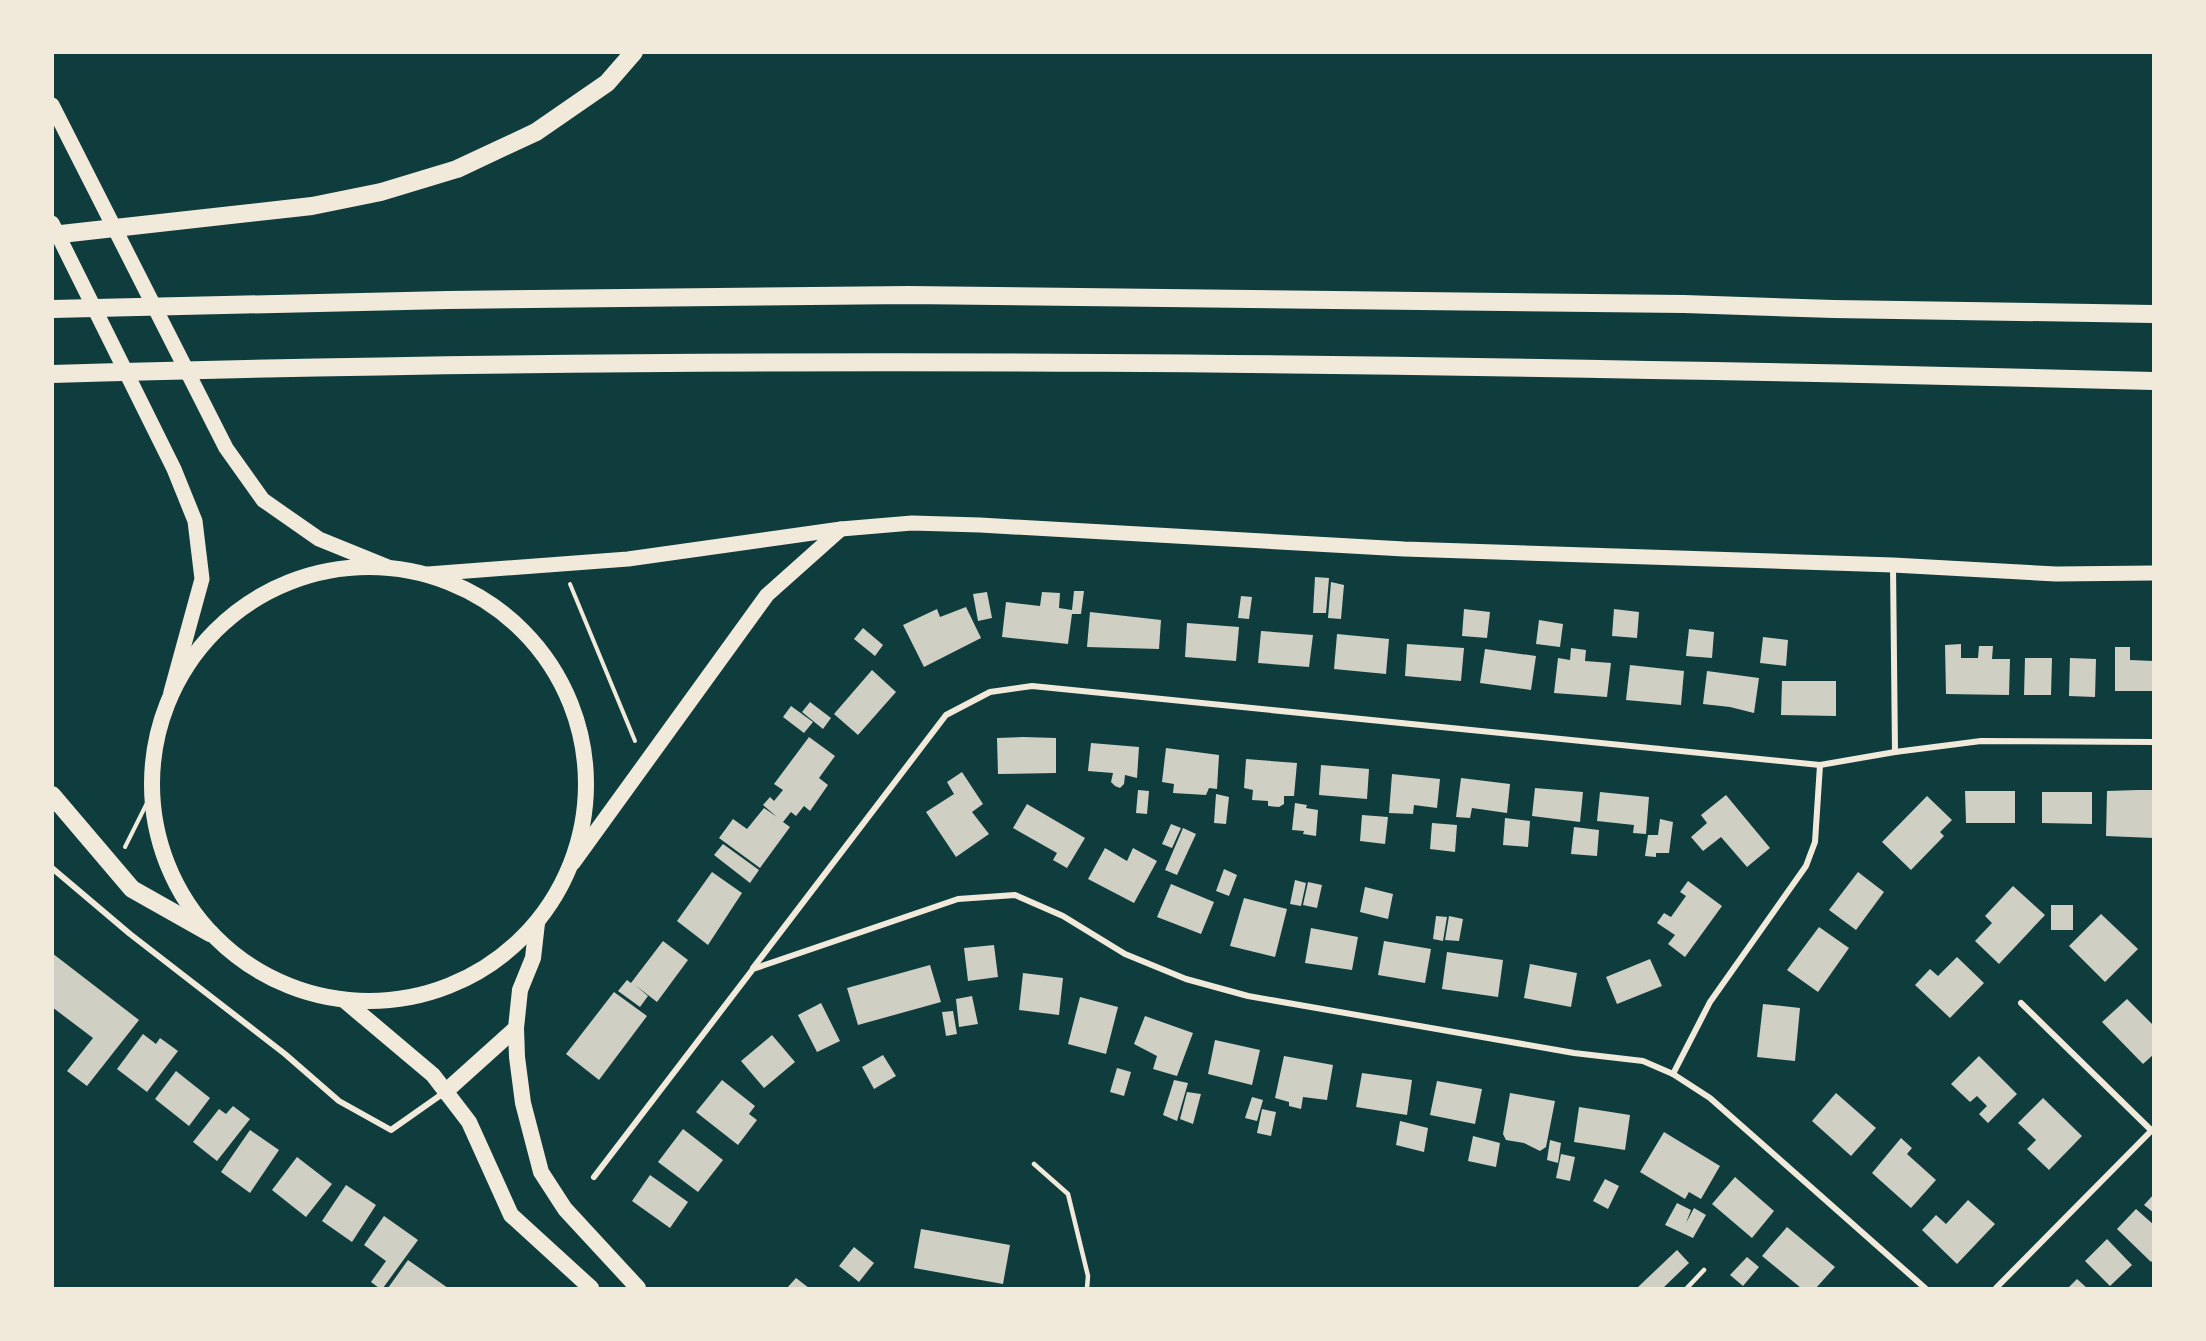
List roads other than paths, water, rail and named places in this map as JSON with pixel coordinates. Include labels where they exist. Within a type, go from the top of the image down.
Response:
[{"type":"highway","points":[[52,235],[312,206],[381,192],[457,169],[536,132],[607,83],[634,52]]},
{"type":"highway","points":[[52,309],[909,295],[1684,304],[1834,309],[2154,314]]},
{"type":"highway","points":[[52,374],[235,368],[576,363],[1000,362],[1707,370],[2154,381]]},
{"type":"highway","points":[[52,795],[132,889],[210,933],[248,965],[291,987],[344,1000],[432,993],[468,978],[503,956],[537,923],[573,863],[586,810],[586,758],[572,704],[542,651],[490,602],[428,574],[388,567],[331,569],[269,590],[220,624],[171,692],[153,749],[152,807],[165,862],[210,933]]},
{"type":"highway","points":[[537,923],[533,958],[520,990],[516,1028],[523,1103],[541,1172],[565,1209],[638,1288]]},
{"type":"highway","points":[[344,1000],[433,1076],[469,1122],[511,1215],[591,1288]]},
{"type":"highway","points":[[445,1092],[516,1028]]},
{"type":"main road","points":[[52,105],[64,124],[226,448],[263,500],[319,539],[388,567]]},
{"type":"main road","points":[[52,223],[174,469],[195,521],[202,579],[171,692]]},
{"type":"main road","points":[[428,574],[628,559],[841,529],[912,523],[1404,549],[1893,565],[2056,574],[2154,573]]},
{"type":"main road","points":[[573,863],[767,595],[841,529]]},
{"type":"street","points":[[1893,565],[1895,752]]},
{"type":"street","points":[[594,1177],[946,715],[990,692],[1032,686],[1820,765],[1981,741],[2154,742]]},
{"type":"street","points":[[1673,1074],[1710,1002],[1806,866],[1815,842],[1820,765]]},
{"type":"street","points":[[52,868],[130,934],[285,1054],[339,1101],[391,1130],[445,1092]]},
{"type":"street","points":[[753,969],[958,899],[1015,895],[1062,916],[1125,954],[1186,979],[1248,996],[1574,1053],[1643,1062],[1673,1074],[1710,1098],[1925,1288]]},
{"type":"street","points":[[1996,1288],[2152,1129],[2020,1003]]},
{"type":"lane","points":[[1034,1164],[1068,1194],[1088,1276],[1087,1288]]},
{"type":"lane","points":[[1687,1288],[1704,1270]]}]
